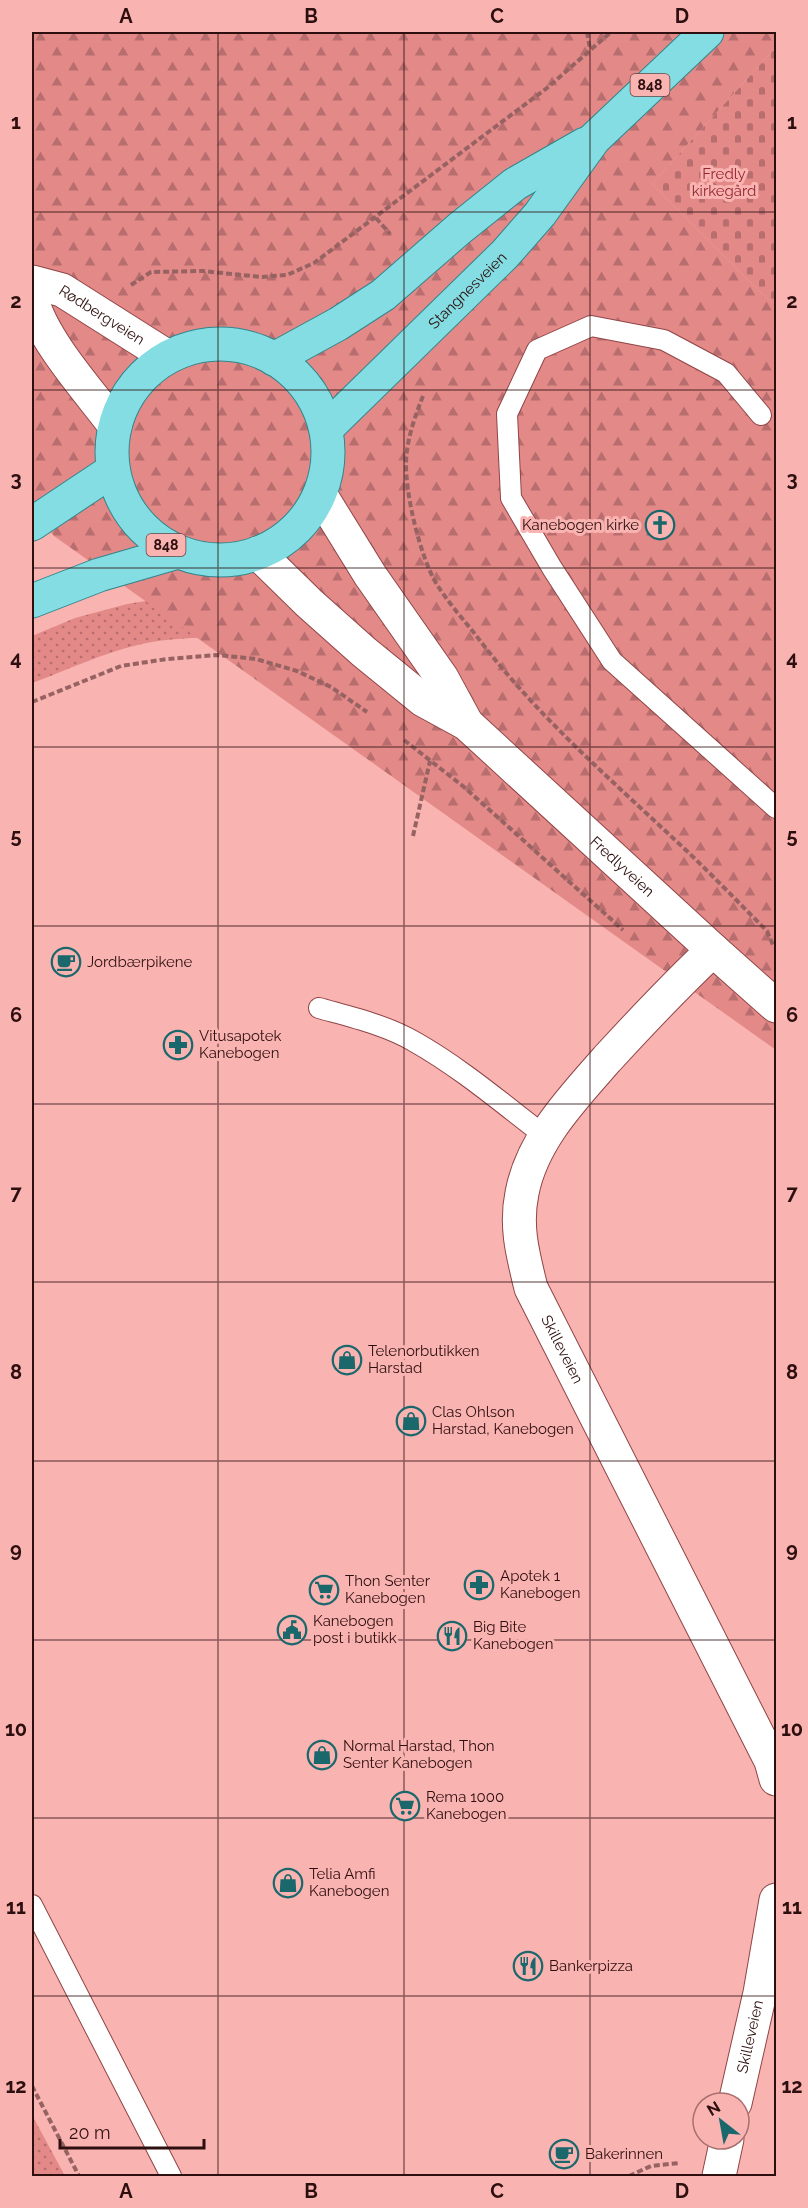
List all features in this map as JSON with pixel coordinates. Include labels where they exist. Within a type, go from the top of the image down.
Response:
[{"type":"main road","name":"Stangnesveien","points":[[326,429],[504,254],[540,214],[594,139],[707,32]]},
{"type":"main road","name":"Stangnesveien","points":[[274,359],[338,324],[383,295],[515,184],[594,139]]},
{"type":"main road","name":"848","points":[[211,345],[232,345],[254,350],[274,359],[292,372],[307,388],[318,407],[326,429],[328,450],[326,472],[320,494],[310,513],[295,530],[278,544],[258,554],[232,560],[204,560],[178,552],[154,538],[135,519],[121,496],[113,470],[112,448],[115,426],[123,405],[135,386],[150,370],[168,357],[189,349],[211,345]]},
{"type":"main road","points":[[32,524],[113,470]]},
{"type":"main road","name":"848","points":[[32,602],[99,575],[178,552]]},
{"type":"street","name":"Rødbergveien","points":[[32,282],[62,291],[168,357]]},
{"type":"street","name":"Rødbergveien","points":[[32,299],[35,314],[50,339],[115,426]]},
{"type":"street","name":"Fredlyveien","points":[[320,494],[370,575],[442,678],[467,724]]},
{"type":"street","name":"Fredlyveien","points":[[258,554],[363,652],[423,700],[467,724],[712,950],[777,1006]]},
{"type":"street","name":"Skilleveien","points":[[712,950],[634,1029],[566,1107],[545,1136],[531,1160],[521,1194],[518,1238],[531,1288],[766,1751],[777,1779]]},
{"type":"street","name":"Skilleveien","points":[[738,2091],[760,1993],[777,1900]]},
{"type":"street","points":[[719,2176],[724,2151]]},
{"type":"lane","points":[[760,415],[726,373],[664,340],[591,326],[537,350],[507,414],[511,498],[552,568],[612,661],[777,808]]},
{"type":"lane","points":[[320,1008],[371,1023],[414,1041],[456,1069],[545,1136]]},
{"type":"lane","points":[[32,1905],[171,2176]]},
{"type":"path","points":[[586,32],[590,50]]},
{"type":"path","points":[[125,289],[151,272],[202,271],[262,277],[286,275],[314,263],[547,88],[611,32]]},
{"type":"path","points":[[426,389],[413,422],[406,460],[407,486],[422,546],[436,583],[498,665],[543,716],[691,855],[767,931],[774,954]]},
{"type":"path","points":[[32,702],[121,666],[167,658],[218,655],[256,659],[297,671],[331,687],[368,713]]},
{"type":"path","points":[[403,740],[464,787],[623,930]]},
{"type":"path","points":[[413,836],[430,761]]},
{"type":"path","points":[[32,2086],[79,2176]]},
{"type":"path","points":[[629,2176],[651,2166],[683,2162]]},
{"type":"green space","points":[[32,32],[776,32],[776,47],[652,184],[760,292],[776,305],[776,1050],[54,536],[32,510]]},
{"type":"green space","name":"Fredly kirkegård","points":[[776,47],[776,305],[760,292],[652,184]]},
{"type":"green space","points":[[177,596],[221,637],[171,639],[128,647],[32,683],[32,636],[75,618],[127,604]]},
{"type":"green space","points":[[32,2115],[65,2176],[32,2176]]},
{"type":"place","name":"Kanebogen kirke","points":[[660,525]]},
{"type":"place","name":"Jordbærpikene","points":[[66,962]]},
{"type":"place","name":"Vitusapotek Kanebogen","points":[[178,1045]]},
{"type":"place","name":"Telenorbutikken Harstad","points":[[347,1360]]},
{"type":"place","name":"Clas Ohlson Harstad, Kanebogen","points":[[411,1421]]},
{"type":"place","name":"Apotek 1 Kanebogen","points":[[479,1585]]},
{"type":"place","name":"Thon Senter Kanebogen","points":[[324,1590]]},
{"type":"place","name":"Kanebogen post i butikk","points":[[292,1630]]},
{"type":"place","name":"Big Bite Kanebogen","points":[[452,1636]]},
{"type":"place","name":"Normal Harstad, Thon Senter Kanebogen","points":[[322,1755]]},
{"type":"place","name":"Rema 1000 Kanebogen","points":[[405,1806]]},
{"type":"place","name":"Telia Amfi Kanebogen","points":[[288,1883]]},
{"type":"place","name":"Bankerpizza","points":[[528,1966]]},
{"type":"place","name":"Bakerinnen","points":[[564,2154]]}]
